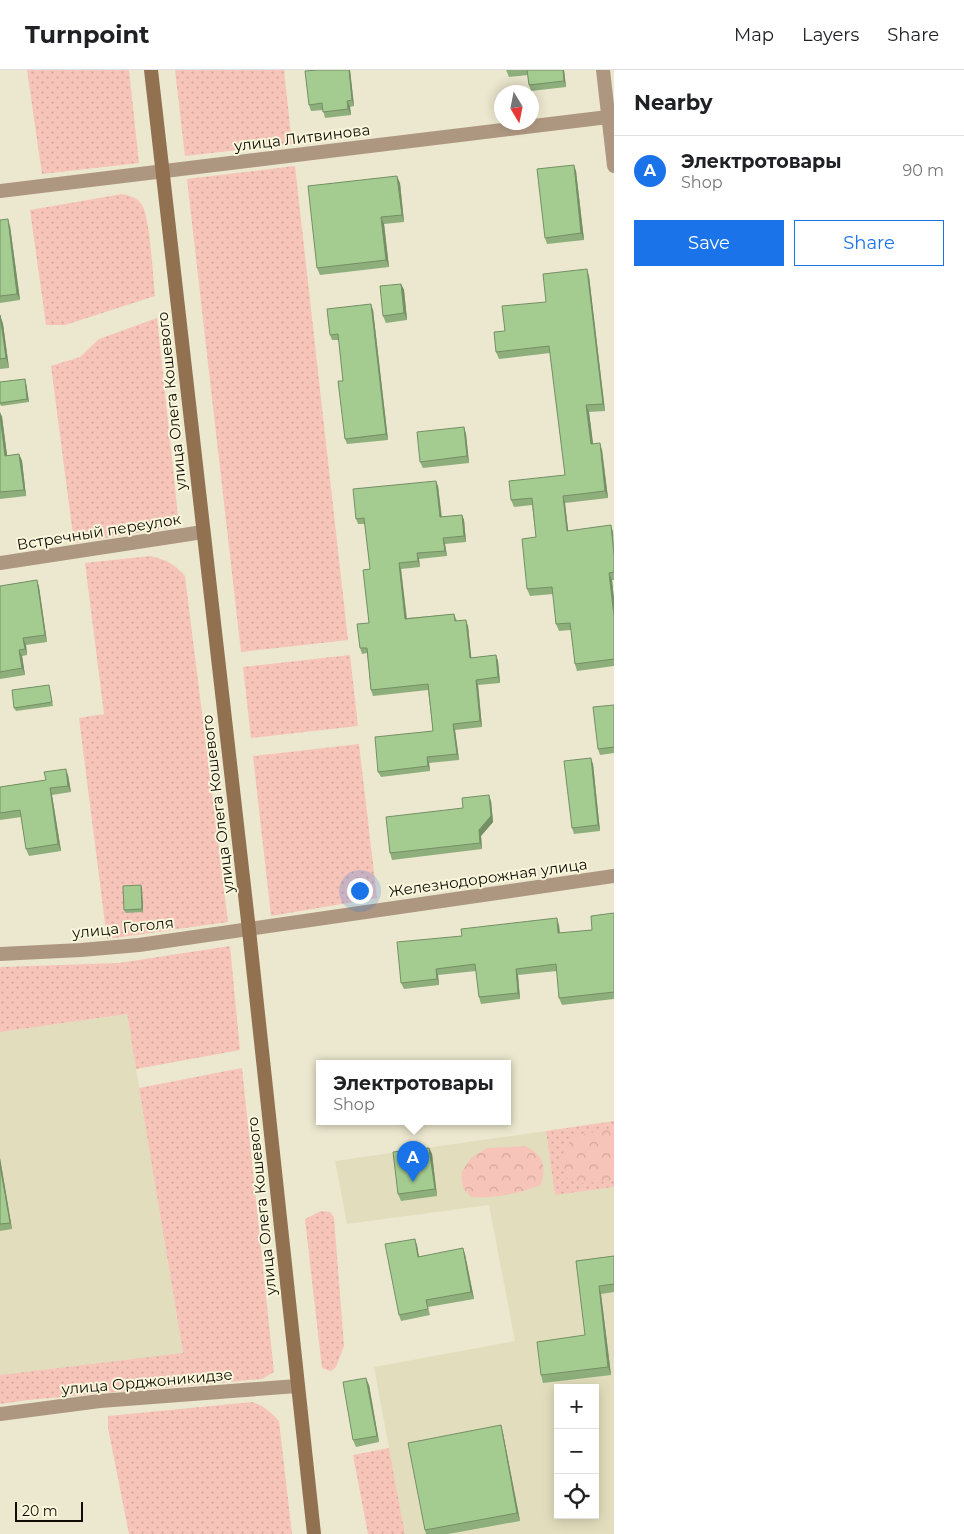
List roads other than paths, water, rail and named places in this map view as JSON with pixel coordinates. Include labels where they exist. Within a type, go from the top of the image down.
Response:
[{"type":"main road","name":"улица Олега Кошевого","points":[[151,70],[249,930],[314,1534]]},
{"type":"street","points":[[603,70],[614,166]]},
{"type":"street","name":"улица Литвинова","points":[[0,192],[608,117]]},
{"type":"street","name":"Встречный переулок","points":[[0,563],[203,532]]},
{"type":"street","name":"Железнодорожная улица","points":[[249,930],[614,876]]},
{"type":"street","name":"улица Гоголя","points":[[0,954],[81,950],[249,930]]},
{"type":"street","name":"улица Орджоникидзе","points":[[0,1414],[100,1401],[297,1386]]},
{"type":"place","name":"Электротовары","points":[[413,1182]]}]
